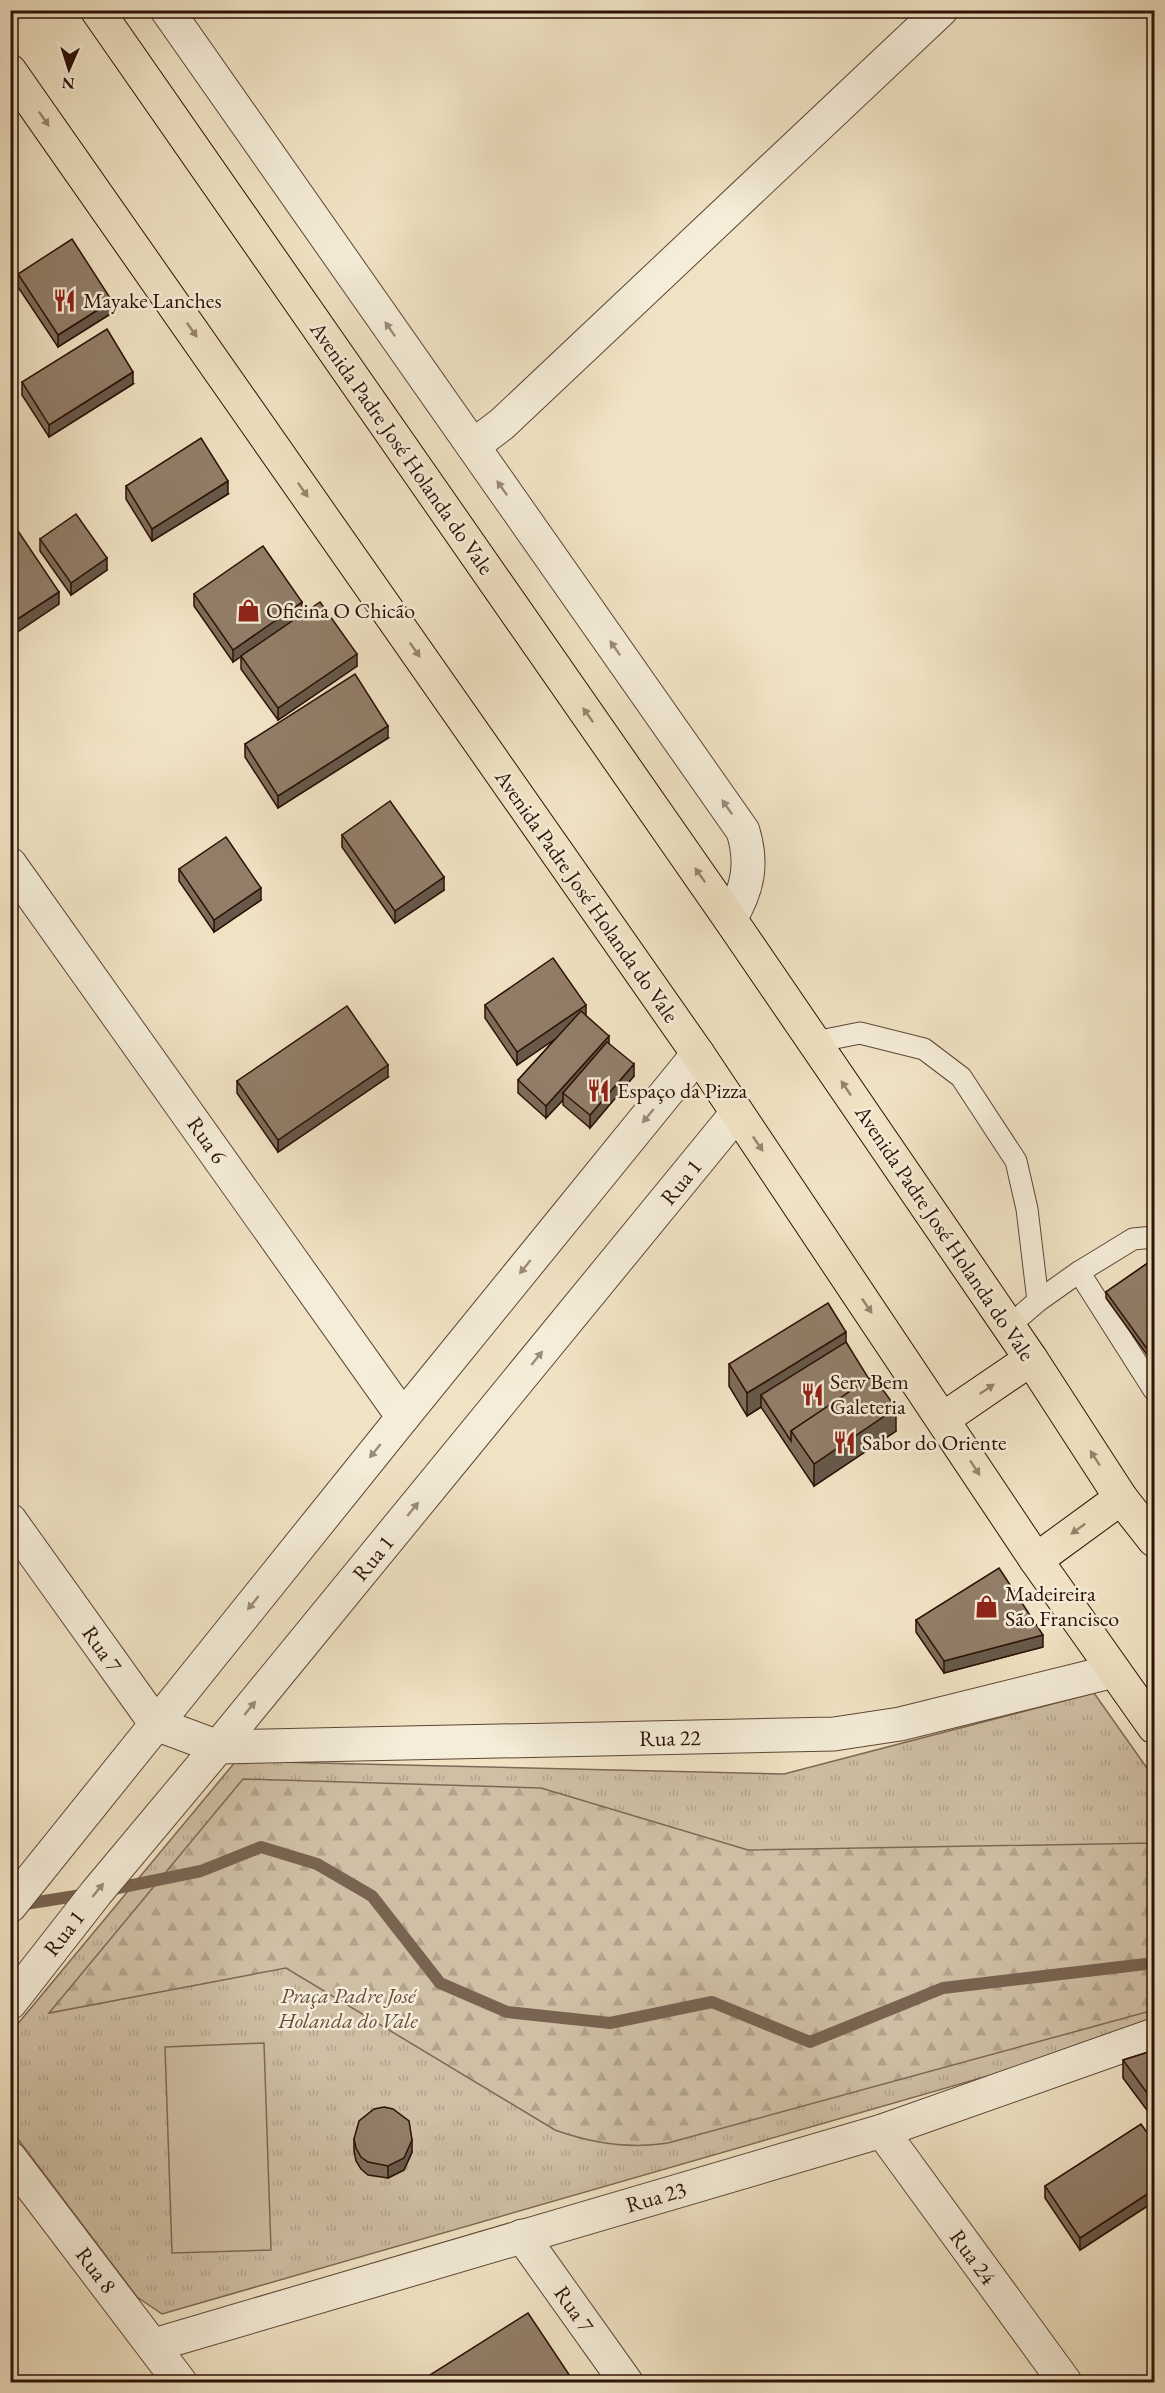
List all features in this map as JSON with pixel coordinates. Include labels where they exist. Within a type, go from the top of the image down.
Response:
[{"type":"main road","name":"Avenida Padre José Holanda do Vale","points":[[97,10],[815,1042],[1009,1326],[1121,1498],[1155,1540]]},
{"type":"main road","name":"Avenida Padre José Holanda do Vale","points":[[10,71],[698,1054],[1036,1560],[1155,1727]]},
{"type":"main road","points":[[943,1419],[1031,1359]]},
{"type":"main road","points":[[1036,1560],[1121,1498]]},
{"type":"street","points":[[167,10],[743,831],[750,866],[741,902],[730,919]]},
{"type":"street","points":[[473,446],[502,424],[941,10]]},
{"type":"street","name":"Rua 6","points":[[10,864],[403,1417]]},
{"type":"street","points":[[10,1906],[698,1054]]},
{"type":"street","name":"Rua 1","points":[[10,2003],[96,1893],[737,1113]]},
{"type":"street","name":"Rua 7","points":[[10,1520],[156,1724]]},
{"type":"street","name":"Rua 22","points":[[218,1747],[834,1734],[900,1724],[1114,1671]]},
{"type":"street","points":[[156,1724],[218,1747]]},
{"type":"street","name":"Rua 23","points":[[153,2345],[882,2131],[1155,2035]]},
{"type":"street","name":"Rua 24","points":[[882,2131],[1065,2382]]},
{"type":"street","name":"Rua 8","points":[[10,2158],[180,2382]]},
{"type":"street","name":"Rua 7","points":[[522,2236],[626,2382]]},
{"type":"lane","points":[[815,1042],[860,1033],[924,1049],[961,1077],[1016,1161],[1027,1209],[1038,1301]]},
{"type":"lane","points":[[1009,1326],[1038,1301],[1079,1272],[1133,1239],[1155,1237]]},
{"type":"lane","points":[[1079,1272],[1155,1390]]},
{"type":"green space","name":"Praça Padre José Holanda do Vale","points":[[1094,1693],[1154,1778],[1154,2028],[162,2314],[137,2297],[11,2130],[11,2032],[236,1761],[784,1774]]},
{"type":"green space","points":[[243,1779],[541,1788],[748,1850],[1154,1843],[1154,2010],[654,2145],[625,2145],[597,2141],[555,2130],[286,1968],[49,2013]]},
{"type":"green space","points":[[264,2043],[271,2250],[172,2253],[165,2047]]},
{"type":"building","name":"Mayake Lanches","points":[[72,239],[112,301],[58,335],[18,274]]},
{"type":"building","points":[[107,329],[133,372],[49,425],[22,382]]},
{"type":"building","points":[[201,438],[228,481],[152,529],[126,486]]},
{"type":"building","points":[[76,514],[107,558],[71,583],[40,539]]},
{"type":"building","points":[[18,531],[59,592],[10,624],[10,536]]},
{"type":"building","name":"Oficina O Chicão","points":[[263,546],[302,602],[233,650],[194,594]]},
{"type":"building","points":[[320,602],[357,654],[278,708],[241,656]]},
{"type":"building","points":[[355,674],[388,726],[278,796],[245,744]]},
{"type":"building","points":[[390,801],[444,877],[395,911],[342,835]]},
{"type":"building","points":[[226,837],[261,888],[214,920],[179,869]]},
{"type":"building","points":[[553,958],[586,1005],[517,1052],[485,1005]]},
{"type":"building","points":[[347,1006],[388,1065],[278,1140],[237,1081]]},
{"type":"building","points":[[581,1011],[609,1036],[546,1106],[518,1080]]},
{"type":"building","name":"Espaço da Pizza","points":[[607,1042],[634,1064],[590,1115],[563,1093]]},
{"type":"building","points":[[1155,1258],[1155,1360],[1106,1292]]},
{"type":"building","points":[[828,1303],[846,1332],[747,1393],[729,1364]]},
{"type":"building","name":"Serv Bem Galeteria","points":[[846,1342],[869,1379],[791,1431],[791,1441],[761,1395]]},
{"type":"building","points":[[873,1376],[896,1408],[814,1464],[791,1431]]},
{"type":"building","name":"Madeireira São Francisco","points":[[999,1568],[1043,1635],[944,1661],[916,1620]]},
{"type":"building","points":[[1155,2050],[1155,2104],[1123,2060]]},
{"type":"building","points":[[384,2107],[393,2109],[409,2121],[412,2140],[404,2158],[388,2166],[368,2162],[361,2157],[354,2139],[359,2121],[374,2109]]},
{"type":"building","points":[[1141,2124],[1155,2144],[1155,2189],[1080,2238],[1045,2186]]},
{"type":"building","points":[[528,2313],[574,2382],[423,2382],[422,2380]]},
{"type":"waterway","points":[[108,1890],[201,1871],[261,1847],[317,1864],[372,1896],[440,1983],[507,2012],[610,2023],[712,2002],[810,2042],[943,1988],[1154,1963]]},
{"type":"waterway","points":[[19,1905],[88,1894]]},
{"type":"place","name":"Mayake Lanches","points":[[65,300]]},
{"type":"place","name":"Oficina O Chicão","points":[[248,610]]},
{"type":"place","name":"Espaço da Pizza","points":[[599,1090]]},
{"type":"place","name":"Serv Bem Galeteria","points":[[812,1394]]},
{"type":"place","name":"Sabor do Oriente","points":[[844,1442]]},
{"type":"place","name":"Madeireira São Francisco","points":[[987,1606]]}]
